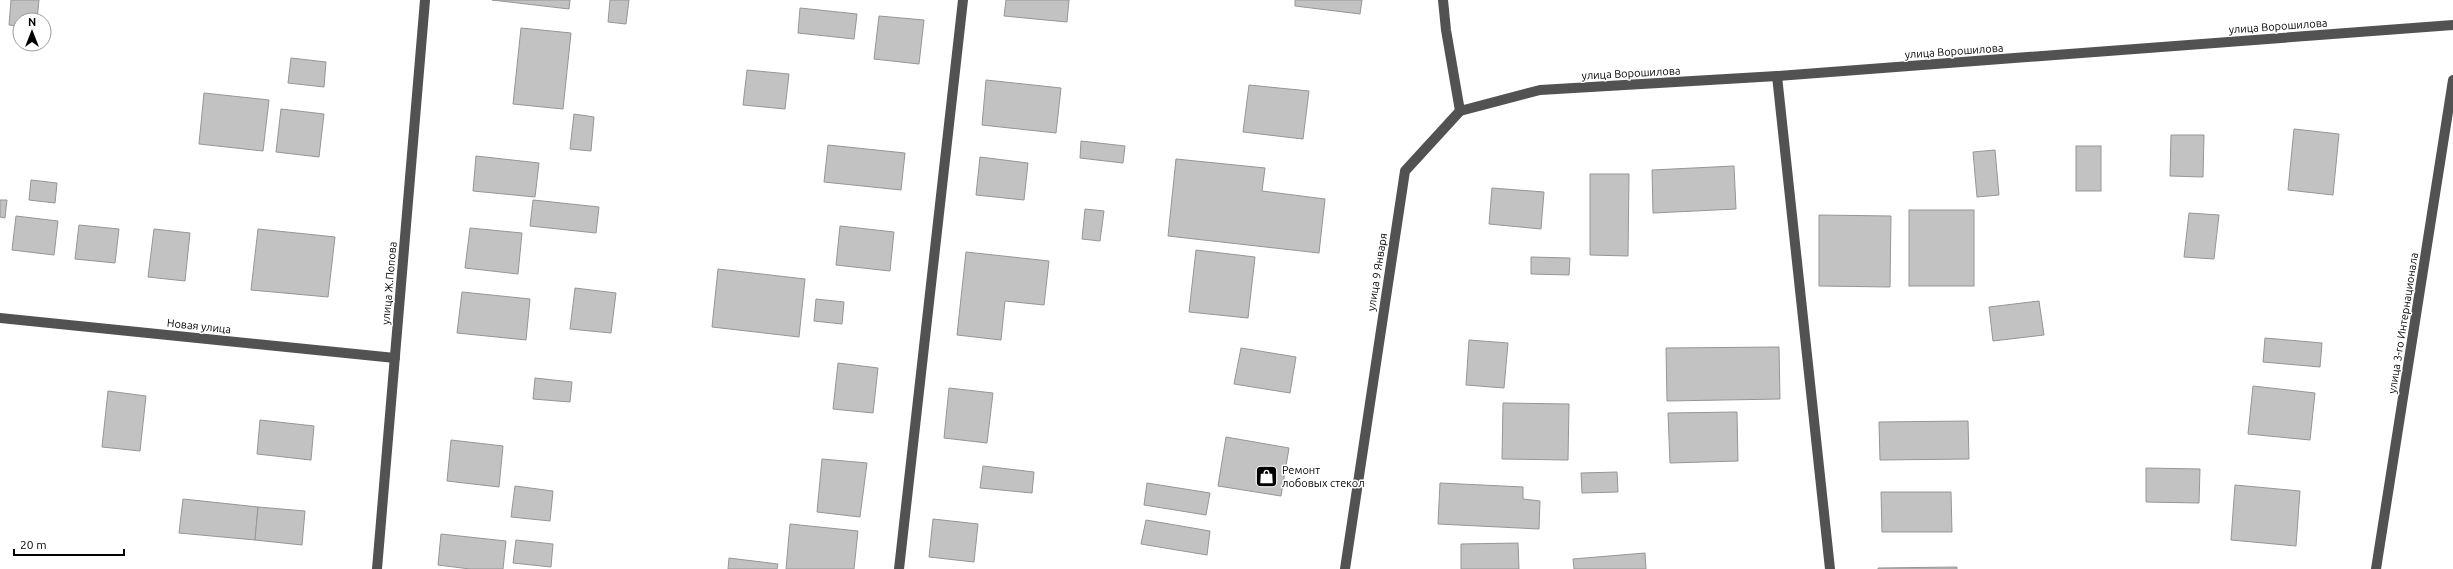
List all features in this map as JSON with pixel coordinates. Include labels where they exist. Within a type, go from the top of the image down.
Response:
[{"type":"street","name":"улица Ж.Попова","points":[[377,569],[426,0]]},
{"type":"street","points":[[899,569],[963,0]]},
{"type":"street","points":[[1443,0],[1446,30],[1460,111]]},
{"type":"street","name":"улица Ворошилова","points":[[1460,111],[1540,90],[1777,76],[2453,25]]},
{"type":"street","points":[[1777,76],[1830,569]]},
{"type":"street","name":"улица 3-го Интернационала","points":[[2376,569],[2453,80]]},
{"type":"street","name":"улица 9 Января","points":[[1345,569],[1405,171],[1460,111]]},
{"type":"street","name":"Новая улица","points":[[0,318],[395,358]]},
{"type":"building","points":[[11,0],[39,0],[38,12],[12,12],[12,25],[9,25]]},
{"type":"building","points":[[492,0],[570,0],[569,9]]},
{"type":"building","points":[[610,0],[629,0],[626,24],[608,22]]},
{"type":"building","points":[[1006,0],[1069,0],[1067,22],[1004,16]]},
{"type":"building","points":[[1295,0],[1362,0],[1360,14],[1295,6]]},
{"type":"building","points":[[800,8],[857,14],[854,39],[798,33]]},
{"type":"building","points":[[879,16],[924,20],[919,64],[874,59]]},
{"type":"building","points":[[521,28],[571,33],[563,109],[513,104]]},
{"type":"building","points":[[291,58],[326,62],[324,87],[288,83]]},
{"type":"building","points":[[747,70],[789,74],[785,109],[743,105]]},
{"type":"building","points":[[986,80],[1061,88],[1056,133],[982,125]]},
{"type":"building","points":[[1249,85],[1309,91],[1303,139],[1243,132]]},
{"type":"building","points":[[204,93],[269,100],[263,151],[199,144]]},
{"type":"building","points":[[281,109],[324,114],[319,157],[276,152]]},
{"type":"building","points":[[574,114],[594,117],[591,151],[570,149]]},
{"type":"building","points":[[2294,129],[2339,134],[2333,195],[2288,190]]},
{"type":"building","points":[[2171,135],[2204,135],[2203,177],[2170,176]]},
{"type":"building","points":[[1081,141],[1125,146],[1123,163],[1080,158]]},
{"type":"building","points":[[828,145],[905,153],[901,190],[824,182]]},
{"type":"building","points":[[2076,146],[2101,146],[2101,191],[2076,191]]},
{"type":"building","points":[[1995,150],[1999,195],[1977,197],[1973,152]]},
{"type":"building","points":[[476,156],[539,163],[535,197],[473,191]]},
{"type":"building","points":[[980,157],[1028,163],[1024,200],[976,195]]},
{"type":"building","points":[[1176,159],[1265,168],[1262,191],[1325,199],[1319,253],[1168,236]]},
{"type":"building","points":[[1734,166],[1736,209],[1653,213],[1652,170]]},
{"type":"building","points":[[1590,174],[1629,174],[1628,256],[1590,255]]},
{"type":"building","points":[[31,180],[57,183],[55,203],[29,200]]},
{"type":"building","points":[[1492,188],[1544,192],[1541,229],[1489,224]]},
{"type":"building","points":[[0,200],[7,200],[5,218],[0,217]]},
{"type":"building","points":[[533,200],[599,207],[596,233],[530,226]]},
{"type":"building","points":[[1085,209],[1104,211],[1100,241],[1082,239]]},
{"type":"building","points":[[1909,210],[1974,210],[1974,286],[1909,286]]},
{"type":"building","points":[[2189,213],[2219,215],[2214,259],[2184,257]]},
{"type":"building","points":[[1819,215],[1891,216],[1890,287],[1819,286]]},
{"type":"building","points":[[16,216],[58,221],[54,255],[12,250]]},
{"type":"building","points":[[79,225],[119,229],[115,263],[75,259]]},
{"type":"building","points":[[840,226],[894,232],[890,271],[836,265]]},
{"type":"building","points":[[470,228],[522,233],[518,274],[465,268]]},
{"type":"building","points":[[154,229],[190,233],[185,281],[148,277]]},
{"type":"building","points":[[258,229],[335,237],[328,297],[251,290]]},
{"type":"building","points":[[1196,250],[1255,257],[1248,318],[1189,312]]},
{"type":"building","points":[[966,252],[1049,261],[1044,305],[1005,301],[1001,340],[957,335]]},
{"type":"building","points":[[1531,257],[1570,258],[1569,275],[1531,274]]},
{"type":"building","points":[[718,269],[805,279],[799,337],[712,327]]},
{"type":"building","points":[[575,288],[616,293],[611,333],[570,329]]},
{"type":"building","points":[[462,292],[530,299],[526,340],[457,333]]},
{"type":"building","points":[[816,299],[844,302],[842,324],[814,321]]},
{"type":"building","points":[[2039,301],[2044,335],[1993,341],[1989,307]]},
{"type":"building","points":[[2265,338],[2322,343],[2320,367],[2263,362]]},
{"type":"building","points":[[1469,340],[1508,343],[1504,388],[1466,385]]},
{"type":"building","points":[[1779,347],[1780,399],[1667,401],[1666,348]]},
{"type":"building","points":[[1241,348],[1296,357],[1290,393],[1234,384]]},
{"type":"building","points":[[838,363],[878,368],[873,413],[833,409]]},
{"type":"building","points":[[535,378],[572,382],[570,402],[533,399]]},
{"type":"building","points":[[2253,386],[2315,393],[2310,440],[2248,434]]},
{"type":"building","points":[[949,388],[993,393],[987,443],[944,438]]},
{"type":"building","points":[[108,391],[146,396],[140,451],[102,447]]},
{"type":"building","points":[[1503,403],[1569,404],[1568,460],[1502,459]]},
{"type":"building","points":[[1737,412],[1738,461],[1670,463],[1668,413]]},
{"type":"building","points":[[260,420],[314,426],[311,460],[257,454]]},
{"type":"building","points":[[1968,421],[1969,459],[1880,460],[1879,422]]},
{"type":"building","points":[[1226,437],[1289,448],[1281,496],[1218,486]]},
{"type":"building","points":[[451,440],[503,446],[499,487],[447,481]]},
{"type":"building","points":[[822,459],[867,463],[860,517],[817,512]]},
{"type":"building","points":[[983,466],[1034,472],[1032,493],[980,488]]},
{"type":"building","points":[[2146,468],[2200,469],[2199,503],[2146,502]]},
{"type":"building","points":[[1617,472],[1618,492],[1582,493],[1581,473]]},
{"type":"building","points":[[1147,483],[1210,493],[1206,515],[1144,505]]},
{"type":"building","points":[[1440,483],[1523,487],[1523,499],[1540,501],[1539,529],[1438,524]]},
{"type":"building","points":[[2235,485],[2300,491],[2296,546],[2231,540]]},
{"type":"building","points":[[515,486],[553,491],[550,521],[511,517]]},
{"type":"building","points":[[1881,492],[1951,492],[1952,532],[1882,532]]},
{"type":"building","points":[[183,499],[258,507],[255,540],[179,533]]},
{"type":"building","points":[[258,507],[305,511],[302,545],[255,540]]},
{"type":"building","points":[[933,519],[978,524],[974,562],[929,557]]},
{"type":"building","points":[[1146,520],[1210,531],[1207,555],[1141,544]]},
{"type":"building","points":[[790,524],[858,531],[854,569],[786,569]]},
{"type":"building","points":[[441,534],[506,541],[503,569],[470,569],[438,565]]},
{"type":"building","points":[[516,540],[553,544],[551,567],[513,563]]},
{"type":"building","points":[[1518,543],[1519,569],[1461,569],[1461,544]]},
{"type":"building","points":[[1645,553],[1646,569],[1574,569],[1573,559]]},
{"type":"building","points":[[729,558],[778,564],[777,569],[728,569]]},
{"type":"building","points":[[1957,567],[1957,569],[1878,569],[1878,568]]},
{"type":"place","name":"Ремонт лобовых стекол","points":[[1266,476]]}]
